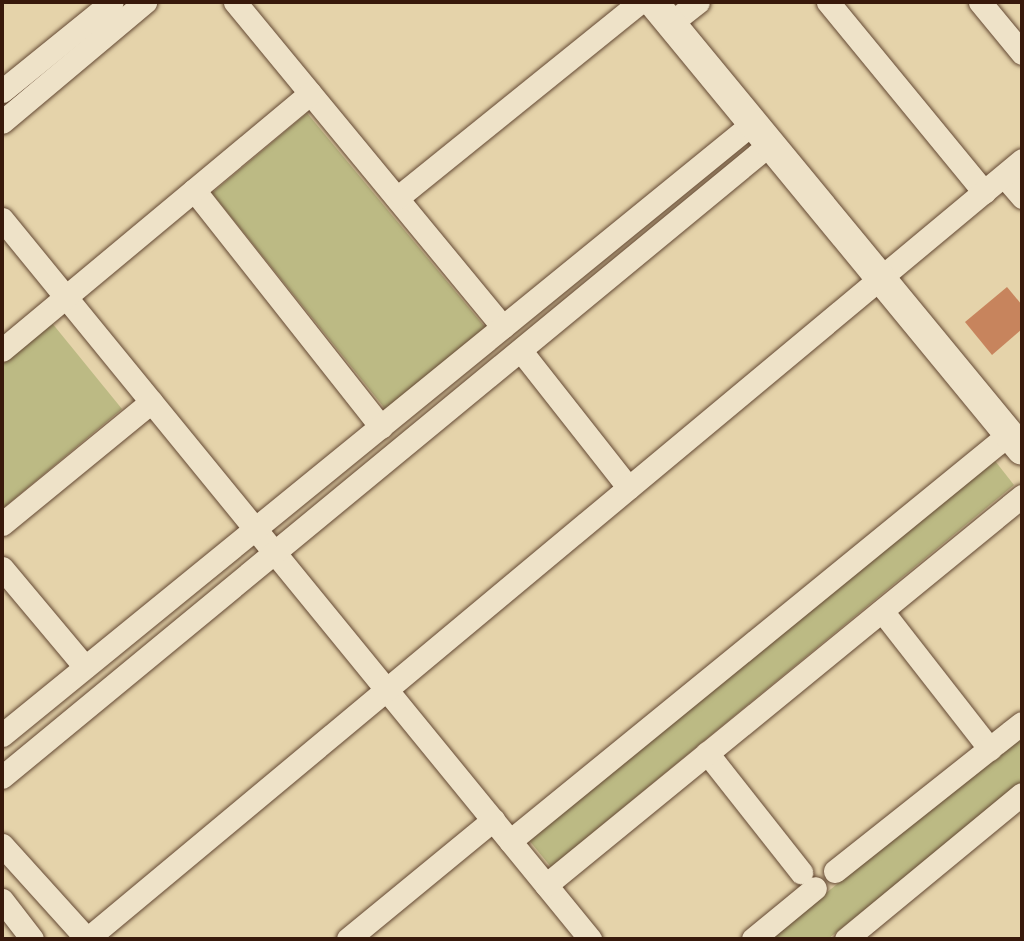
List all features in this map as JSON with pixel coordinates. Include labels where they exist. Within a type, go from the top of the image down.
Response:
[{"type":"street","points":[[2,91],[112,2]]},
{"type":"street","points":[[2,122],[145,2]]},
{"type":"street","points":[[235,2],[503,327]]},
{"type":"street","points":[[397,198],[640,2]]},
{"type":"street","points":[[510,841],[1015,442],[662,13],[698,2]]},
{"type":"street","points":[[828,2],[984,192]]},
{"type":"street","points":[[981,2],[1022,53]]},
{"type":"street","points":[[2,350],[310,93]]},
{"type":"street","points":[[2,736],[503,327],[762,133]]},
{"type":"street","points":[[2,777],[276,555],[521,351],[762,133]]},
{"type":"street","points":[[2,845],[87,939],[1022,160]]},
{"type":"street","points":[[1004,176],[1022,197]]},
{"type":"street","points":[[194,190],[382,427]]},
{"type":"street","points":[[2,219],[590,939]]},
{"type":"street","points":[[521,351],[629,488]]},
{"type":"street","points":[[2,524],[151,402]]},
{"type":"street","points":[[546,885],[1022,496]]},
{"type":"street","points":[[2,568],[85,667]]},
{"type":"street","points":[[882,611],[990,749]]},
{"type":"street","points":[[835,871],[1022,723]]},
{"type":"street","points":[[707,753],[808,880],[753,939]]},
{"type":"street","points":[[846,939],[1022,794]]},
{"type":"street","points":[[348,939],[493,820]]},
{"type":"street","points":[[2,900],[33,939]]},
{"type":"shaded area","points":[[307,113],[485,327],[386,410],[212,193]]},
{"type":"shaded area","points":[[52,323],[122,409],[2,509],[2,365]]},
{"type":"shaded area","points":[[992,457],[1014,485],[551,867],[528,839]]},
{"type":"shaded area","points":[[1022,735],[1022,783],[828,939],[769,939]]},
{"type":"building","points":[[1007,287],[1022,305],[1022,329],[992,355],[965,322]]}]
